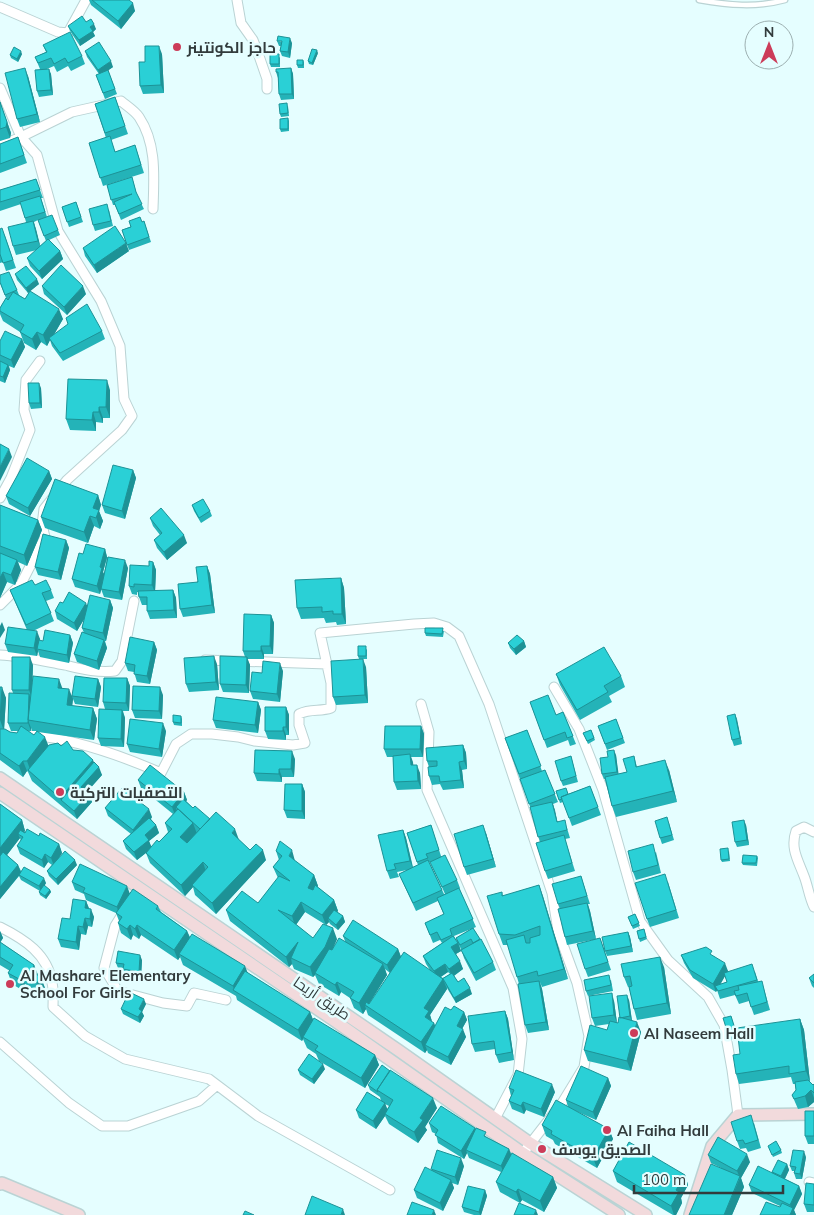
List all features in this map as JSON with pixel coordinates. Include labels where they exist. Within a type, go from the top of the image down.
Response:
[{"type":"main road","name":"طريق أريحا","points":[[0,778],[496,1117],[530,1143],[646,1215]]},
{"type":"main road","name":"طريق أريحا","points":[[0,793],[134,896],[327,1016],[523,1153],[619,1215]]},
{"type":"main road","points":[[690,1215],[712,1146],[738,1115],[814,1114]]},
{"type":"main road","points":[[0,1184],[80,1215]]},
{"type":"street","points":[[0,7],[58,32],[68,33],[86,0]]},
{"type":"street","points":[[237,0],[241,23],[258,53],[267,89]]},
{"type":"street","points":[[0,88],[21,137],[38,154],[58,231],[101,301],[120,346],[124,399],[132,416],[122,430],[67,480],[44,509],[42,525],[45,537],[20,584],[0,605]]},
{"type":"street","points":[[0,146],[72,112],[121,101],[139,115],[148,135],[154,159],[153,209]]},
{"type":"street","points":[[0,498],[11,478],[30,430],[24,410],[26,380],[40,361]]},
{"type":"street","points":[[0,655],[20,656],[82,670],[115,671],[122,661],[134,601]]},
{"type":"street","points":[[24,734],[54,737],[101,749],[161,773],[176,744],[191,734],[238,737],[254,742],[293,746],[304,743],[299,725],[299,714],[307,710],[330,708],[330,683],[320,633],[434,623],[447,627],[459,636],[489,704],[552,893],[558,931],[577,983],[589,1036],[584,1068],[562,1103],[523,1153]]},
{"type":"street","points":[[200,660],[327,664]]},
{"type":"street","points":[[554,687],[578,729],[603,790],[640,921],[668,960],[708,998],[724,1025],[738,1115]]},
{"type":"street","points":[[422,704],[429,732],[427,790],[513,988],[522,1039],[518,1075],[496,1117]]},
{"type":"street","points":[[814,832],[804,827],[796,830],[792,840],[795,854],[814,906]]},
{"type":"street","points":[[134,896],[115,926],[104,968],[118,991],[163,1003],[187,1006],[194,994],[226,1000]]},
{"type":"street","points":[[0,927],[36,950],[46,964],[52,982],[53,1007],[85,1036],[125,1059],[208,1079],[258,1116],[390,1190]]},
{"type":"street","points":[[0,1042],[69,1103],[102,1126],[128,1126],[199,1101],[216,1086]]},
{"type":"lane","points":[[699,0],[727,5],[767,5],[785,0]]},
{"type":"building","points":[[92,0],[129,0],[133,3],[118,21]]},
{"type":"building","points":[[82,16],[86,22],[91,19],[94,24],[90,27],[93,31],[79,40],[68,26]]},
{"type":"building","points":[[70,32],[82,56],[68,63],[65,58],[54,64],[51,58],[38,63],[35,57],[47,52],[43,45]]},
{"type":"building","points":[[278,36],[290,38],[288,52],[280,51],[282,41],[277,41]]},
{"type":"building","points":[[99,42],[111,61],[98,70],[85,51]]},
{"type":"building","points":[[145,46],[159,46],[161,85],[140,86],[139,62],[145,62]]},
{"type":"building","points":[[14,47],[21,51],[17,59],[10,55]]},
{"type":"building","points":[[312,49],[317,50],[312,63],[308,61]]},
{"type":"building","points":[[270,54],[279,54],[279,64],[270,64]]},
{"type":"building","points":[[297,60],[303,60],[303,65],[297,65]]},
{"type":"building","points":[[25,68],[37,114],[17,119],[5,73]]},
{"type":"building","points":[[291,68],[292,94],[279,94],[278,72],[276,72],[276,69]]},
{"type":"building","points":[[49,69],[51,90],[37,91],[35,70]]},
{"type":"building","points":[[108,70],[115,89],[103,93],[96,75]]},
{"type":"building","points":[[115,97],[125,126],[105,133],[95,104]]},
{"type":"building","points":[[0,102],[7,122],[6,127],[0,129]]},
{"type":"building","points":[[287,103],[288,113],[280,114],[279,104]]},
{"type":"building","points":[[288,118],[288,129],[280,129],[280,119]]},
{"type":"building","points":[[110,136],[115,152],[135,145],[141,165],[100,178],[89,143]]},
{"type":"building","points":[[18,137],[24,155],[0,164],[0,144]]},
{"type":"building","points":[[132,177],[142,204],[119,214],[114,202],[132,194],[111,200],[107,185]]},
{"type":"building","points":[[36,179],[40,190],[0,202],[0,190]]},
{"type":"building","points":[[40,196],[45,212],[25,218],[20,202]]},
{"type":"building","points":[[76,202],[81,217],[67,222],[62,207]]},
{"type":"building","points":[[107,204],[111,221],[93,225],[89,209]]},
{"type":"building","points":[[52,215],[58,230],[44,236],[38,220]]},
{"type":"building","points":[[140,217],[142,222],[144,221],[149,237],[127,245],[122,230],[131,227],[129,221]]},
{"type":"building","points":[[33,221],[38,241],[13,246],[8,227]]},
{"type":"building","points":[[115,226],[126,243],[94,265],[83,248]]},
{"type":"building","points":[[2,228],[13,260],[3,263],[0,254],[0,229]]},
{"type":"building","points":[[48,239],[60,251],[39,271],[27,258]]},
{"type":"building","points":[[61,265],[83,286],[64,307],[42,286]]},
{"type":"building","points":[[26,266],[37,279],[26,288],[15,274]]},
{"type":"building","points":[[9,272],[17,290],[5,295],[0,282],[0,275]]},
{"type":"building","points":[[30,291],[59,309],[43,335],[37,332],[32,339],[20,332],[24,325],[0,311],[6,298],[8,300],[13,292],[25,299]]},
{"type":"building","points":[[87,304],[102,331],[60,353],[49,338],[68,324],[66,318]]},
{"type":"building","points":[[5,331],[22,339],[11,360],[0,355],[0,341]]},
{"type":"building","points":[[0,361],[8,365],[3,377],[0,376]]},
{"type":"building","points":[[68,379],[107,380],[106,407],[99,407],[99,412],[93,412],[92,420],[66,419]]},
{"type":"building","points":[[28,383],[39,383],[40,403],[29,403]]},
{"type":"building","points":[[0,444],[9,449],[0,467]]},
{"type":"building","points":[[27,458],[49,471],[28,508],[6,496]]},
{"type":"building","points":[[113,465],[133,470],[122,511],[102,505]]},
{"type":"building","points":[[55,479],[98,495],[93,508],[99,510],[96,518],[90,516],[84,532],[41,517]]},
{"type":"building","points":[[203,499],[210,511],[199,518],[192,505]]},
{"type":"building","points":[[0,505],[38,520],[24,555],[0,546]]},
{"type":"building","points":[[161,508],[184,535],[164,552],[154,540],[162,533],[150,518]]},
{"type":"building","points":[[43,534],[66,540],[58,572],[35,567]]},
{"type":"building","points":[[86,544],[105,549],[97,586],[72,579],[79,553],[83,554]]},
{"type":"building","points":[[0,553],[17,560],[11,575],[3,572],[0,578]]},
{"type":"building","points":[[108,557],[125,560],[119,592],[101,589]]},
{"type":"building","points":[[149,561],[153,562],[152,585],[134,584],[134,587],[129,586],[130,565],[149,566]]},
{"type":"building","points":[[207,566],[212,605],[180,609],[178,584],[198,582],[196,567]]},
{"type":"building","points":[[341,578],[342,614],[333,614],[333,611],[322,612],[322,607],[297,608],[295,580]]},
{"type":"building","points":[[32,580],[35,585],[46,580],[51,590],[42,593],[51,613],[26,625],[10,590]]},
{"type":"building","points":[[173,590],[174,610],[147,611],[147,597],[139,597],[138,591]]},
{"type":"building","points":[[69,592],[86,603],[74,623],[55,611],[60,602],[63,603]]},
{"type":"building","points":[[90,595],[110,600],[103,633],[82,628]]},
{"type":"building","points":[[244,614],[271,615],[270,646],[261,646],[261,651],[243,651]]},
{"type":"building","points":[[8,627],[37,631],[34,648],[5,644]]},
{"type":"building","points":[[425,628],[443,628],[442,634],[425,633]]},
{"type":"building","points":[[45,630],[70,635],[67,655],[37,649],[39,640],[43,641]]},
{"type":"building","points":[[82,632],[104,640],[97,661],[74,654]]},
{"type":"building","points":[[517,635],[524,641],[514,649],[508,643]]},
{"type":"building","points":[[130,637],[154,642],[147,676],[134,674],[135,665],[125,663]]},
{"type":"building","points":[[358,646],[366,646],[366,656],[358,656]]},
{"type":"building","points":[[604,647],[621,676],[604,686],[608,692],[577,710],[556,674]]},
{"type":"building","points":[[214,656],[216,682],[186,684],[184,658]]},
{"type":"building","points":[[220,656],[247,657],[246,685],[220,684]]},
{"type":"building","points":[[12,657],[30,657],[29,690],[12,690]]},
{"type":"building","points":[[363,659],[365,695],[333,697],[331,661]]},
{"type":"building","points":[[263,661],[280,663],[277,694],[250,691],[252,672],[262,673]]},
{"type":"building","points":[[33,676],[59,679],[58,688],[69,689],[67,705],[93,708],[90,730],[28,720]]},
{"type":"building","points":[[75,676],[98,679],[95,699],[72,696]]},
{"type":"building","points":[[104,678],[127,678],[126,703],[103,702]]},
{"type":"building","points":[[133,686],[160,687],[159,711],[132,710]]},
{"type":"building","points":[[0,687],[2,687],[0,720]]},
{"type":"building","points":[[9,693],[29,694],[28,723],[8,723]]},
{"type":"building","points":[[548,695],[556,715],[563,712],[573,736],[567,738],[565,732],[544,740],[530,702]]},
{"type":"building","points":[[216,697],[258,702],[255,725],[213,720]]},
{"type":"building","points":[[265,707],[286,707],[286,727],[283,727],[283,731],[265,731]]},
{"type":"building","points":[[99,709],[122,710],[121,739],[98,738]]},
{"type":"building","points":[[735,714],[740,738],[732,740],[727,716]]},
{"type":"building","points":[[173,715],[181,716],[181,723],[173,722]]},
{"type":"building","points":[[130,719],[163,723],[159,749],[127,744]]},
{"type":"building","points":[[616,719],[623,738],[605,744],[598,726]]},
{"type":"building","points":[[21,726],[34,735],[37,731],[45,737],[27,761],[23,761],[19,766],[0,753],[0,729],[17,733]]},
{"type":"building","points":[[385,726],[421,726],[420,749],[384,749]]},
{"type":"building","points":[[527,730],[541,766],[519,774],[505,738]]},
{"type":"building","points":[[591,730],[594,738],[587,741],[583,733]]},
{"type":"building","points":[[67,741],[73,750],[83,751],[93,760],[60,798],[28,770],[49,745],[58,743],[61,746]]},
{"type":"building","points":[[463,745],[464,761],[459,762],[461,780],[440,782],[439,776],[429,776],[428,767],[437,766],[437,761],[427,761],[426,748]]},
{"type":"building","points":[[255,750],[292,751],[291,769],[279,769],[279,774],[254,773]]},
{"type":"building","points":[[614,750],[617,772],[602,774],[600,758],[608,757],[607,751]]},
{"type":"building","points":[[410,754],[411,765],[417,765],[418,781],[394,782],[393,756]]},
{"type":"building","points":[[571,756],[576,776],[561,781],[555,761]]},
{"type":"building","points":[[634,756],[636,767],[665,760],[673,791],[612,806],[605,777],[627,772],[623,759]]},
{"type":"building","points":[[94,762],[99,767],[81,787],[89,794],[74,811],[61,800]]},
{"type":"building","points":[[150,765],[184,792],[172,807],[138,780]]},
{"type":"building","points":[[545,770],[555,794],[529,804],[520,779]]},
{"type":"building","points":[[285,784],[302,784],[302,811],[284,810]]},
{"type":"building","points":[[590,786],[598,807],[569,818],[561,797]]},
{"type":"building","points":[[122,788],[149,809],[133,830],[105,808]]},
{"type":"building","points":[[566,788],[568,794],[559,800],[556,791]]},
{"type":"building","points":[[183,799],[193,808],[195,806],[210,819],[200,829],[176,807]]},
{"type":"building","points":[[552,802],[557,822],[565,820],[567,830],[538,837],[530,807]]},
{"type":"building","points":[[0,804],[22,820],[0,848]]},
{"type":"building","points":[[178,809],[193,823],[180,837],[187,843],[216,812],[235,829],[232,833],[250,850],[256,844],[263,850],[212,903],[192,885],[208,867],[203,862],[181,885],[146,853],[157,840],[159,842],[172,829],[165,823]]},
{"type":"building","points":[[667,817],[672,835],[660,838],[655,821]]},
{"type":"building","points":[[149,818],[156,825],[145,835],[149,840],[134,852],[123,841]]},
{"type":"building","points":[[744,820],[747,840],[735,842],[732,822]]},
{"type":"building","points":[[431,825],[439,850],[426,854],[428,858],[417,862],[407,833]]},
{"type":"building","points":[[483,825],[493,859],[464,867],[454,834]]},
{"type":"building","points":[[27,829],[39,836],[40,833],[59,844],[51,858],[45,854],[42,860],[17,846],[23,837],[18,834],[20,830],[25,833]]},
{"type":"building","points":[[403,830],[410,861],[394,864],[396,869],[387,871],[378,835]]},
{"type":"building","points":[[564,835],[572,863],[545,871],[536,843]]},
{"type":"building","points":[[280,841],[292,850],[289,856],[314,875],[308,888],[313,890],[315,885],[334,900],[322,915],[301,902],[292,916],[278,910],[313,938],[323,924],[333,928],[325,947],[310,967],[291,958],[298,942],[286,957],[226,910],[242,891],[258,903],[279,876],[290,881],[273,867],[282,856],[276,851]]},
{"type":"building","points":[[653,844],[658,865],[633,872],[628,851]]},
{"type":"building","points":[[728,848],[729,859],[721,860],[720,849]]},
{"type":"building","points":[[65,851],[75,860],[56,879],[47,871]]},
{"type":"building","points":[[3,852],[18,865],[0,887],[0,856]]},
{"type":"building","points":[[445,855],[457,880],[442,887],[430,862]]},
{"type":"building","points":[[743,855],[757,856],[756,863],[742,863]]},
{"type":"building","points":[[428,860],[442,890],[413,903],[399,874]]},
{"type":"building","points":[[80,864],[127,886],[117,907],[83,892],[85,888],[72,882]]},
{"type":"building","points":[[24,867],[44,878],[39,886],[19,875]]},
{"type":"building","points":[[665,874],[676,910],[647,919],[635,883]]},
{"type":"building","points":[[581,876],[587,896],[558,904],[552,884]]},
{"type":"building","points":[[44,885],[50,890],[45,896],[39,892]]},
{"type":"building","points":[[539,885],[564,969],[538,976],[537,971],[517,977],[506,940],[524,935],[526,943],[530,943],[530,938],[540,935],[540,926],[515,935],[499,934],[487,896],[502,892],[502,896]]},
{"type":"building","points":[[459,888],[473,919],[450,929],[452,935],[441,940],[437,932],[430,935],[425,923],[444,914],[437,898]]},
{"type":"building","points":[[133,889],[158,906],[156,909],[187,931],[174,950],[137,925],[135,929],[130,925],[127,929],[118,923],[122,917],[116,913]]},
{"type":"building","points":[[73,899],[86,901],[85,908],[91,909],[90,919],[85,918],[83,927],[78,926],[76,942],[58,939],[62,918],[70,919]]},
{"type":"building","points":[[587,903],[593,931],[565,937],[558,909]]},
{"type":"building","points":[[334,910],[343,916],[336,925],[328,918]]},
{"type":"building","points":[[635,914],[639,923],[632,926],[628,917]]},
{"type":"building","points":[[353,920],[398,949],[387,965],[343,936]]},
{"type":"building","points":[[473,928],[480,939],[473,943],[471,939],[460,945],[456,938]]},
{"type":"building","points":[[644,929],[646,937],[639,939],[637,931]]},
{"type":"building","points":[[628,932],[631,946],[605,951],[602,937]]},
{"type":"building","points":[[192,934],[245,966],[233,986],[179,954]]},
{"type":"building","points":[[453,936],[458,943],[451,947],[460,961],[449,969],[445,964],[434,971],[423,956]]},
{"type":"building","points":[[339,938],[383,964],[359,1003],[350,998],[354,992],[337,982],[335,985],[315,973],[329,949],[332,950]]},
{"type":"building","points":[[600,938],[608,962],[585,969],[577,944]]},
{"type":"building","points":[[481,939],[493,962],[474,973],[461,950]]},
{"type":"building","points":[[0,942],[34,965],[32,972],[41,977],[37,983],[21,974],[19,979],[8,973],[13,965],[0,957]]},
{"type":"building","points":[[706,947],[712,951],[710,954],[725,963],[713,984],[690,970],[681,955]]},
{"type":"building","points":[[118,951],[140,955],[139,972],[123,969],[124,964],[116,963]]},
{"type":"building","points":[[404,952],[443,979],[424,1008],[429,1011],[425,1017],[434,1023],[421,1042],[365,1005],[366,1002],[369,1004]]},
{"type":"building","points":[[660,957],[667,1003],[634,1009],[629,987],[632,986],[630,976],[624,977],[621,964]]},
{"type":"building","points":[[752,964],[757,980],[718,991],[715,986],[727,982],[724,973]]},
{"type":"building","points":[[245,971],[310,1012],[298,1030],[233,990]]},
{"type":"building","points":[[452,973],[458,982],[464,978],[470,988],[454,998],[442,979]]},
{"type":"building","points":[[814,974],[814,983],[809,978]]},
{"type":"building","points":[[609,975],[611,985],[586,991],[584,980]]},
{"type":"building","points":[[539,981],[546,1022],[525,1025],[518,984]]},
{"type":"building","points":[[762,981],[767,1002],[751,1007],[747,993],[736,996],[734,991],[739,990],[738,986]]},
{"type":"building","points":[[129,992],[144,999],[139,1009],[142,1011],[138,1017],[121,1009]]},
{"type":"building","points":[[612,993],[614,1015],[592,1018],[589,996]]},
{"type":"building","points":[[627,995],[630,1016],[620,1018],[617,996]]},
{"type":"building","points":[[454,1006],[464,1012],[457,1026],[463,1029],[448,1057],[425,1045],[445,1007],[451,1010]]},
{"type":"building","points":[[505,1011],[512,1052],[496,1055],[494,1041],[472,1044],[468,1016]]},
{"type":"building","points":[[731,1016],[736,1032],[728,1034],[723,1018]]},
{"type":"building","points":[[619,1017],[637,1022],[627,1061],[584,1050],[590,1025],[607,1030],[610,1021],[618,1023]]},
{"type":"building","points":[[314,1018],[375,1055],[361,1078],[315,1050],[318,1046],[303,1037]]},
{"type":"building","points":[[800,1019],[806,1071],[789,1074],[789,1066],[736,1074],[733,1055],[740,1054],[737,1028]]},
{"type":"building","points":[[309,1054],[323,1064],[312,1079],[298,1070]]},
{"type":"building","points":[[382,1065],[390,1071],[377,1090],[378,1092],[368,1085]]},
{"type":"building","points":[[581,1066],[608,1078],[593,1112],[566,1100]]},
{"type":"building","points":[[390,1070],[433,1098],[420,1118],[423,1120],[414,1132],[385,1114],[393,1100],[377,1090]]},
{"type":"building","points":[[516,1070],[552,1084],[541,1109],[523,1102],[521,1106],[509,1101],[514,1090],[509,1088]]},
{"type":"building","points":[[808,1080],[814,1084],[814,1093],[811,1090],[805,1096],[794,1099],[792,1095],[796,1090],[795,1082]]},
{"type":"building","points":[[367,1092],[385,1103],[373,1121],[356,1110]]},
{"type":"building","points":[[556,1100],[609,1129],[593,1158],[551,1134],[552,1131],[542,1125]]},
{"type":"building","points":[[441,1106],[475,1128],[461,1151],[435,1135],[438,1130],[429,1123]]},
{"type":"building","points":[[805,1111],[814,1111],[814,1136],[805,1136]]},
{"type":"building","points":[[751,1115],[758,1140],[745,1144],[743,1140],[737,1141],[731,1122]]},
{"type":"building","points":[[476,1128],[486,1132],[484,1136],[509,1149],[501,1166],[466,1150]]},
{"type":"building","points":[[718,1137],[747,1154],[737,1171],[708,1155]]},
{"type":"building","points":[[776,1141],[781,1150],[772,1155],[768,1146]]},
{"type":"building","points":[[629,1142],[685,1175],[676,1190],[679,1192],[671,1206],[613,1171]]},
{"type":"building","points":[[437,1150],[461,1158],[455,1177],[431,1169]]},
{"type":"building","points":[[793,1150],[804,1151],[800,1174],[794,1173],[796,1167],[790,1166]]},
{"type":"building","points":[[512,1153],[553,1177],[540,1201],[518,1189],[516,1192],[496,1182]]},
{"type":"building","points":[[778,1160],[787,1164],[781,1176],[772,1172]]},
{"type":"building","points":[[711,1164],[740,1176],[724,1215],[689,1215]]},
{"type":"building","points":[[758,1166],[799,1186],[790,1205],[749,1185]]},
{"type":"building","points":[[425,1167],[451,1180],[440,1203],[414,1190]]},
{"type":"building","points":[[806,1183],[814,1184],[814,1205],[804,1204]]},
{"type":"building","points":[[468,1186],[485,1190],[479,1212],[462,1207]]},
{"type":"building","points":[[312,1196],[343,1209],[341,1215],[305,1215]]},
{"type":"building","points":[[412,1202],[434,1210],[432,1215],[407,1215]]},
{"type":"building","points":[[766,1202],[780,1207],[782,1203],[793,1208],[790,1215],[760,1215]]},
{"type":"building","points":[[519,1203],[536,1210],[534,1215],[514,1215]]},
{"type":"building","points":[[245,1211],[254,1215],[243,1215]]},
{"type":"place","name":"حاجز الكونتينر","points":[[177,47]]},
{"type":"place","name":"التصفيات التركية","points":[[60,792]]},
{"type":"place","name":"Al Mashare' Elementary School For Girls","points":[[10,984]]},
{"type":"place","name":"Al Naseem Hall","points":[[634,1033]]},
{"type":"place","name":"Al Faiha Hall","points":[[607,1130]]},
{"type":"place","name":"الصديق يوسف","points":[[542,1149]]}]
